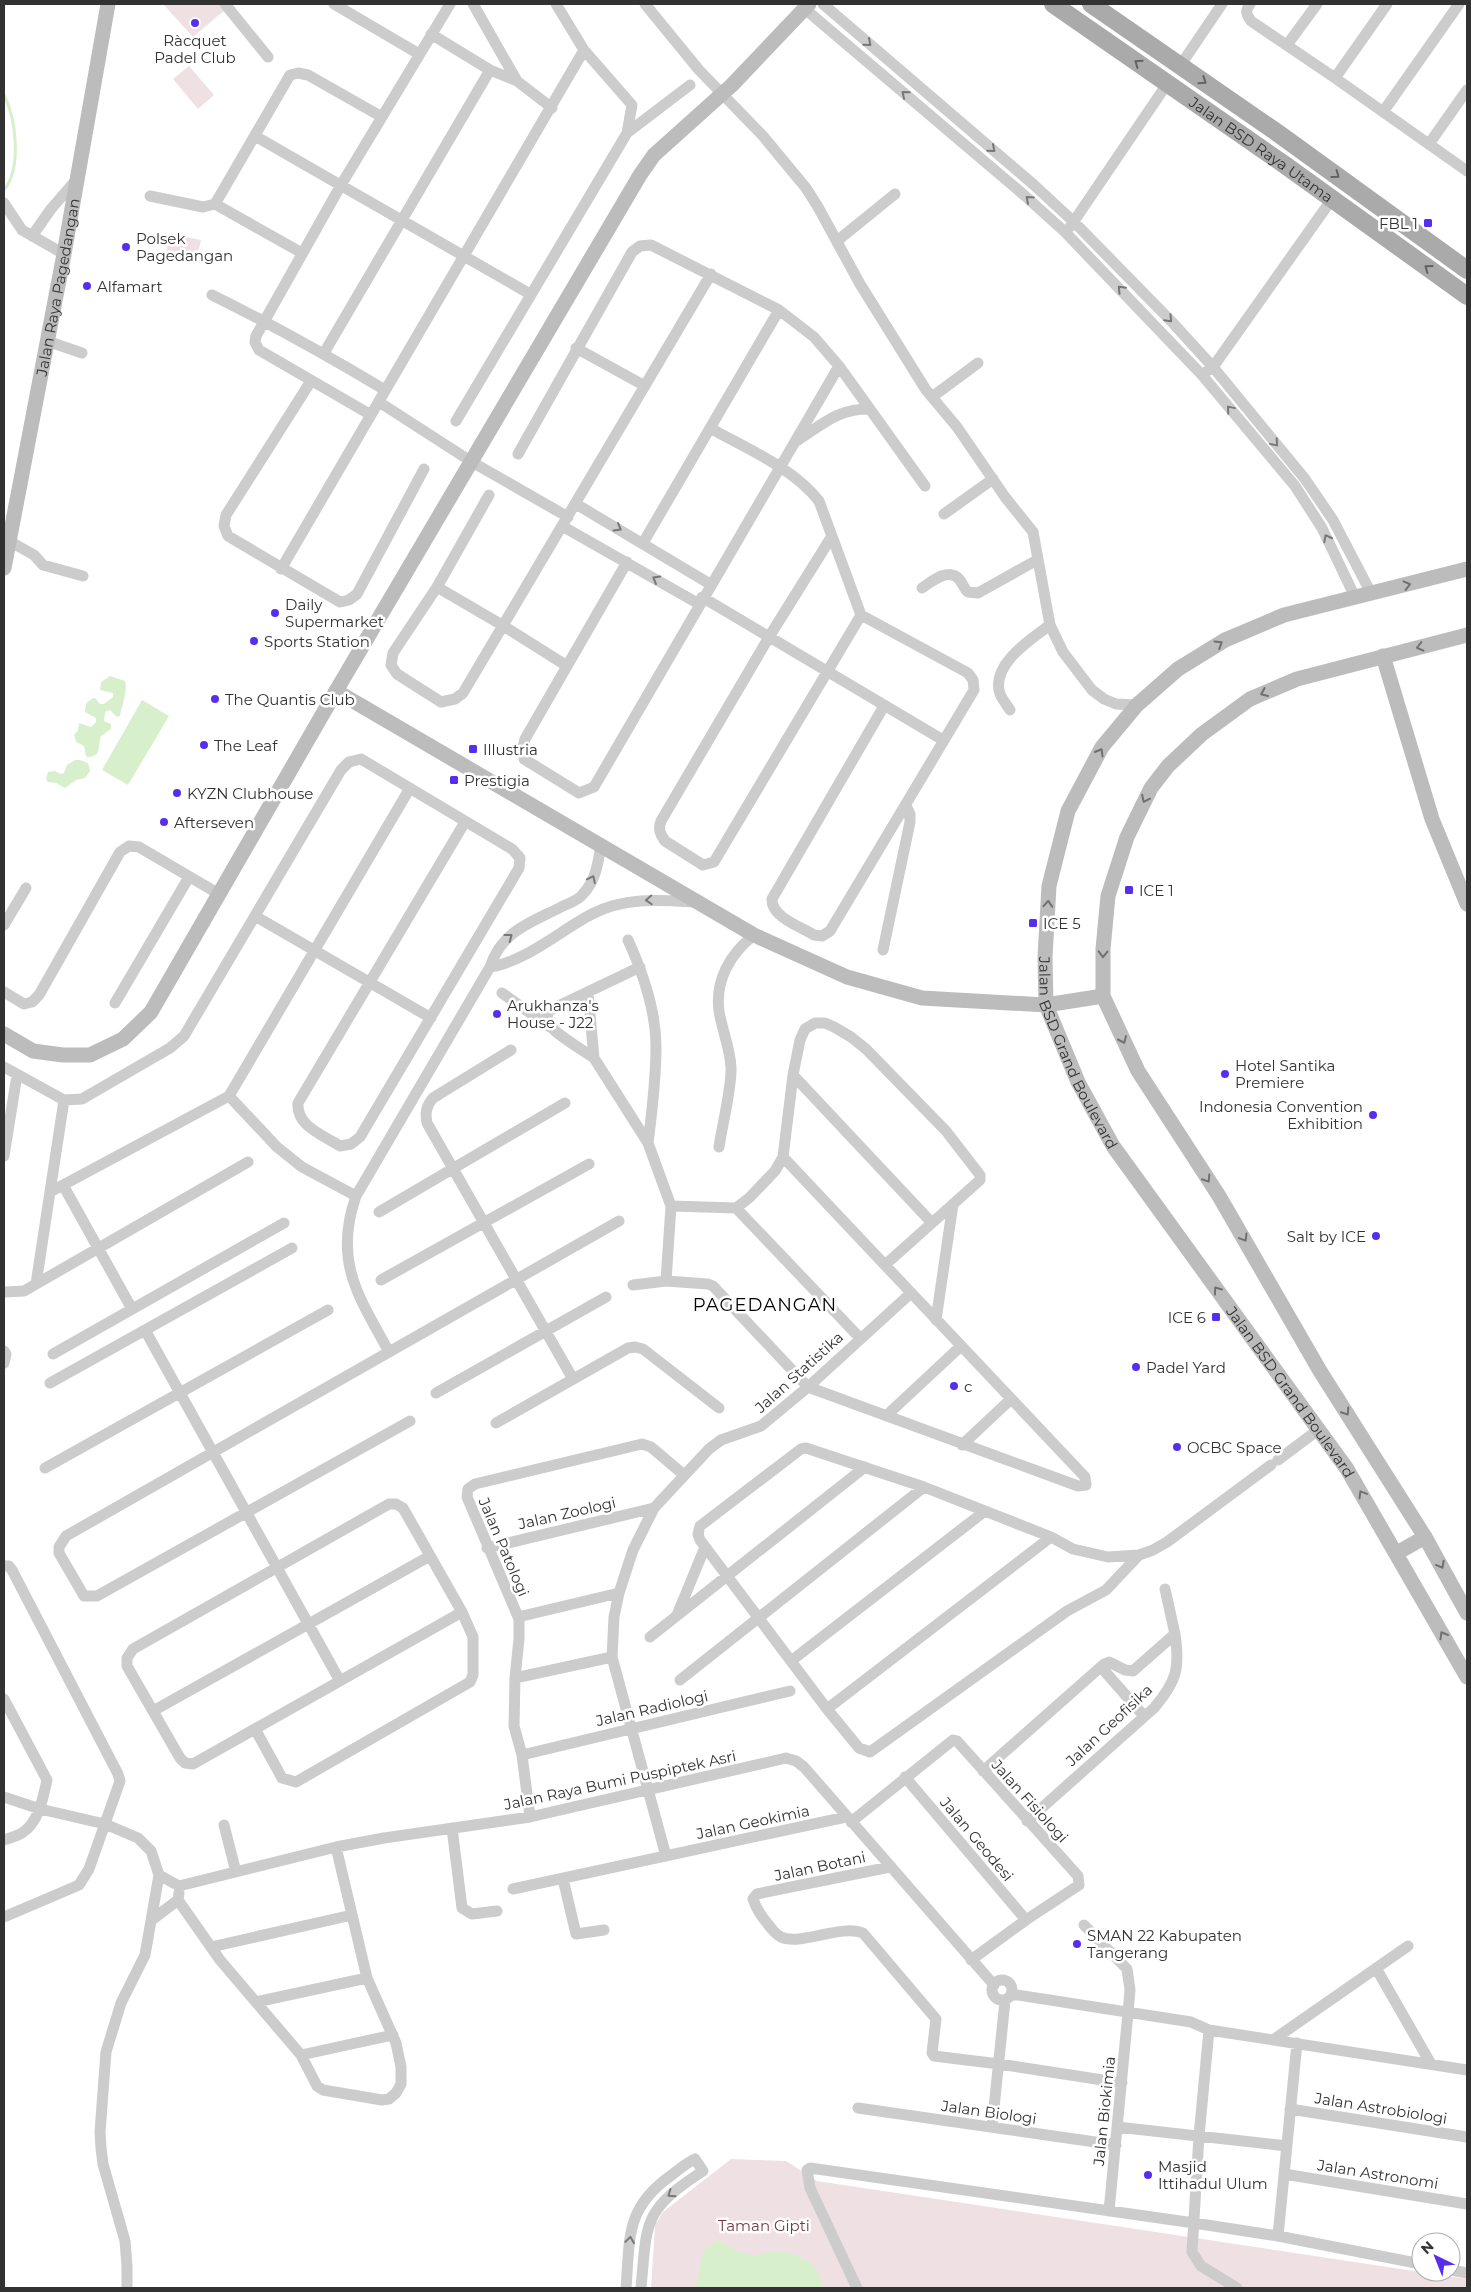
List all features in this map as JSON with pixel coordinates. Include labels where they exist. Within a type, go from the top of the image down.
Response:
[{"type":"main road","name":"Jalan BSD Raya Utama","points":[[1053,4],[1332,198],[1467,296]]},
{"type":"main road","name":"Jalan BSD Raya Utama","points":[[1091,4],[1279,134],[1466,269]]},
{"type":"main road","points":[[1452,286],[1466,269]]},
{"type":"street","name":"Jalan Raya Pagedangan","points":[[4,563],[64,254],[108,4]]},
{"type":"street","points":[[225,4],[268,57]]},
{"type":"street","points":[[334,4],[419,54]]},
{"type":"street","points":[[371,415],[259,350],[255,342],[256,336],[341,185],[450,4]]},
{"type":"street","points":[[473,4],[517,81]]},
{"type":"street","points":[[456,421],[627,133],[632,105],[584,50],[556,4]]},
{"type":"street","points":[[645,4],[699,70],[763,136],[806,188],[860,284],[932,397],[957,427],[1032,532],[1050,625],[1063,652],[1092,690],[1116,704],[1136,704]]},
{"type":"street","points":[[823,4],[1074,222],[1213,367],[1305,479],[1333,520],[1370,593]]},
{"type":"street","points":[[1180,66],[1222,4]]},
{"type":"street","points":[[1250,4],[1246,9],[1246,15],[1251,21],[1467,171]]},
{"type":"street","points":[[1287,45],[1317,4]]},
{"type":"street","points":[[1335,78],[1387,4]]},
{"type":"street","points":[[1383,112],[1459,4]]},
{"type":"street","points":[[4,1034],[33,1051],[62,1055],[90,1055],[123,1040],[151,1012],[336,691],[640,175],[654,155],[732,85],[807,6],[1065,232],[1202,375],[1295,486],[1322,528],[1355,597]]},
{"type":"street","points":[[432,34],[490,70],[517,81],[552,108]]},
{"type":"street","points":[[281,569],[463,256],[552,108],[584,50]]},
{"type":"street","points":[[324,353],[490,70]]},
{"type":"street","points":[[215,204],[290,75],[298,73],[308,75],[382,117]]},
{"type":"street","points":[[1065,232],[1074,222],[1167,84]]},
{"type":"street","points":[[627,133],[690,85]]},
{"type":"street","points":[[1429,144],[1467,90]]},
{"type":"street","points":[[255,136],[530,294]]},
{"type":"street","points":[[32,236],[56,203],[76,180]]},
{"type":"street","points":[[837,241],[895,194]]},
{"type":"street","points":[[150,196],[203,207],[215,204],[302,253]]},
{"type":"street","points":[[1202,375],[1213,367],[1332,198]]},
{"type":"street","points":[[5,206],[18,226],[64,254]]},
{"type":"street","points":[[518,454],[576,348],[632,252],[640,246],[651,245],[779,310],[814,337],[839,366],[925,486]]},
{"type":"street","points":[[489,495],[437,588],[393,653],[391,665],[397,674],[441,702],[454,699],[463,693],[711,274]]},
{"type":"street","points":[[212,295],[264,320],[385,390]]},
{"type":"street","points":[[643,543],[779,310]]},
{"type":"street","points":[[47,341],[82,353]]},
{"type":"street","points":[[576,348],[645,386]]},
{"type":"street","points":[[932,397],[978,363]]},
{"type":"street","points":[[627,562],[526,739],[523,748],[524,759],[579,794],[586,792],[594,786],[700,600],[839,366]]},
{"type":"street","points":[[311,381],[226,515],[224,526],[228,536],[281,569],[340,602],[349,600],[357,594],[424,469]]},
{"type":"street","points":[[379,402],[627,562],[769,637],[943,740]]},
{"type":"street","points":[[795,442],[830,419],[853,408],[870,409]]},
{"type":"street","points":[[710,428],[802,481],[819,501],[861,615],[968,673],[973,680],[974,690],[830,931],[822,936],[814,935],[776,912],[772,905],[776,892],[884,706]]},
{"type":"street","points":[[944,514],[993,479]]},
{"type":"street","points":[[1295,486],[1305,479]]},
{"type":"street","points":[[576,504],[710,584]]},
{"type":"street","points":[[832,536],[769,637],[661,821],[660,831],[665,841],[703,864],[714,862],[861,615]]},
{"type":"street","points":[[9,541],[34,555],[43,565],[83,576]]},
{"type":"street","points":[[922,588],[939,577],[952,575],[958,578],[968,592],[978,593],[1037,560]]},
{"type":"street","name":"Jalan BSD Grand Boulevard","points":[[1467,569],[1284,615],[1225,640],[1178,669],[1136,704],[1102,747],[1068,811],[1050,886],[1045,957],[1046,1005],[1078,1082],[1113,1146],[1347,1469],[1467,1677]]},
{"type":"street","points":[[437,588],[502,625],[567,666]]},
{"type":"street","points":[[1010,710],[1000,694],[998,680],[1012,656],[1024,644],[1050,625]]},
{"type":"street","name":"Jalan BSD Grand Boulevard","points":[[1467,635],[1297,679],[1250,699],[1202,734],[1168,766],[1151,788],[1127,837],[1108,896],[1103,950],[1103,996],[1138,1071],[1219,1196],[1320,1371],[1425,1536],[1467,1613]]},
{"type":"street","points":[[1383,656],[1432,819],[1467,904]]},
{"type":"street","points":[[336,691],[754,935],[847,977],[922,998],[1046,1005],[1103,996]]},
{"type":"street","points":[[4,1067],[64,1100],[82,1099],[170,1048],[184,1036],[341,770],[349,762],[361,759],[512,849],[520,858],[519,868],[360,1137],[351,1144],[340,1146],[303,1122],[297,1111],[298,1103],[465,822]]},
{"type":"street","points":[[50,1192],[229,1096],[410,788]]},
{"type":"street","points":[[883,950],[910,822],[910,814],[906,806]]},
{"type":"street","points":[[389,1352],[356,1292],[350,1274],[347,1231],[356,1196],[490,967],[495,950],[507,936],[582,896],[597,870],[601,845]]},
{"type":"street","points":[[4,992],[24,1004],[32,1002],[40,994],[120,852],[130,846],[139,847],[219,894]]},
{"type":"street","points":[[115,1003],[189,877]]},
{"type":"street","points":[[4,925],[26,888]]},
{"type":"street","points":[[582,896],[594,913]]},
{"type":"street","points":[[490,967],[506,963],[594,913],[625,902],[654,900],[698,902]]},
{"type":"street","points":[[255,916],[430,1018]]},
{"type":"street","points":[[719,1147],[731,1070],[729,1050],[719,1012],[718,995],[730,958],[740,946],[754,935]]},
{"type":"street","points":[[628,940],[640,967],[650,1000],[656,1046],[648,1143]]},
{"type":"street","points":[[552,1028],[547,1020],[550,1010],[640,967]]},
{"type":"street","points":[[588,992],[594,1058]]},
{"type":"street","points":[[502,993],[594,1058],[648,1143],[671,1206],[666,1281]]},
{"type":"street","points":[[671,1206],[736,1208],[749,1198],[775,1171],[783,1157],[793,1075],[802,1034],[809,1026],[815,1023],[825,1023],[851,1037],[866,1049],[946,1131],[980,1174],[980,1180],[885,1265]]},
{"type":"street","points":[[511,1050],[433,1098],[426,1110],[427,1123],[573,1378]]},
{"type":"street","points":[[4,1156],[17,1075]]},
{"type":"street","points":[[793,1075],[932,1223]]},
{"type":"street","points":[[229,1096],[277,1147],[302,1167],[356,1196]]},
{"type":"street","points":[[36,1284],[64,1100]]},
{"type":"street","points":[[379,1212],[565,1103]]},
{"type":"street","points":[[633,1285],[666,1281],[713,1286],[808,1387],[1078,1486],[1086,1484],[1085,1477],[783,1157]]},
{"type":"street","points":[[4,1292],[24,1291],[248,1162]]},
{"type":"street","points":[[380,1280],[589,1164]]},
{"type":"street","points":[[63,1186],[132,1309]]},
{"type":"street","points":[[936,1320],[953,1204]]},
{"type":"street","points":[[736,1208],[860,1338]]},
{"type":"street","points":[[410,1421],[97,1596],[84,1596],[78,1589],[59,1553],[59,1547],[66,1536],[619,1221]]},
{"type":"street","points":[[53,1354],[284,1223]]},
{"type":"street","points":[[50,1383],[292,1248]]},
{"type":"street","name":"Jalan Statistika","points":[[648,1789],[612,1657],[614,1617],[619,1592],[633,1550],[654,1508],[709,1449],[721,1440],[761,1426],[808,1387],[911,1293]]},
{"type":"street","points":[[436,1393],[606,1297]]},
{"type":"street","points":[[44,1468],[328,1310]]},
{"type":"street","points":[[145,1330],[340,1681]]},
{"type":"street","points":[[886,1416],[961,1346]]},
{"type":"street","points":[[496,1423],[573,1378],[628,1348],[635,1347],[643,1349],[719,1408]]},
{"type":"street","points":[[4,1351],[6,1357],[4,1363]]},
{"type":"street","points":[[962,1445],[1011,1399]]},
{"type":"street","points":[[1138,1555],[1106,1590],[1067,1611],[874,1751],[865,1752],[859,1748],[827,1710],[705,1547],[698,1534],[700,1526],[801,1449],[812,1449],[924,1488],[1051,1537],[1073,1549],[1108,1557],[1138,1555],[1167,1542],[1318,1430]]},
{"type":"street","name":"Jalan Patologi","points":[[530,1818],[522,1755],[514,1726],[515,1678],[519,1639],[518,1617],[487,1548],[467,1497],[468,1489],[475,1484],[642,1444],[651,1447],[684,1475]]},
{"type":"street","points":[[650,1637],[866,1467]]},
{"type":"street","points":[[680,1680],[924,1488]]},
{"type":"street","points":[[255,1729],[282,1778],[296,1782],[470,1682],[473,1675],[473,1637],[462,1612],[403,1508],[392,1503],[133,1648],[127,1658],[127,1666],[180,1758],[185,1763],[193,1764],[462,1612]]},
{"type":"street","name":"Jalan Zoologi","points":[[487,1548],[654,1508]]},
{"type":"street","points":[[790,1661],[986,1512]]},
{"type":"street","points":[[1397,1553],[1425,1536]]},
{"type":"street","points":[[827,1710],[1051,1537]]},
{"type":"street","points":[[677,1616],[705,1547]]},
{"type":"street","points":[[153,1711],[430,1556]]},
{"type":"street","points":[[4,1566],[8,1566],[12,1570],[120,1781],[89,1869],[79,1885],[4,1917]]},
{"type":"street","name":"Jalan Geofisika","points":[[1027,1821],[1144,1716],[1172,1685],[1178,1662],[1175,1634],[1164,1589]]},
{"type":"street","points":[[518,1617],[619,1592]]},
{"type":"street","name":"Jalan Geofisika","points":[[1101,1666],[1109,1662],[1124,1670],[1133,1671],[1175,1634]]},
{"type":"street","points":[[515,1678],[612,1657]]},
{"type":"street","points":[[983,1771],[1101,1666],[1144,1716]]},
{"type":"street","name":"Jalan Radiologi","points":[[522,1755],[790,1691]]},
{"type":"street","points":[[4,1699],[46,1774],[47,1780],[40,1809],[22,1833],[4,1840]]},
{"type":"street","name":"Jalan Fisiologi","points":[[849,1820],[953,1740],[960,1743],[1027,1821],[1078,1876],[1080,1882],[1074,1888],[970,1960]]},
{"type":"street","name":"Jalan Raya Bumi Puspiptek Asri","points":[[179,1886],[336,1847],[384,1838],[530,1818],[786,1758],[796,1761],[804,1767],[970,1960],[994,1984],[992,1991],[995,1997],[1008,1998]]},
{"type":"street","name":"Jalan Geodesi","points":[[905,1777],[1026,1920]]},
{"type":"street","points":[[648,1789],[666,1856]]},
{"type":"street","points":[[4,1797],[40,1809],[106,1824],[138,1838],[151,1851],[159,1875],[153,1918],[145,1955],[121,2002],[106,2052],[100,2132],[103,2164],[125,2241],[127,2288]]},
{"type":"street","name":"Jalan Geokimia","points":[[513,1890],[666,1856],[849,1820]]},
{"type":"street","points":[[224,1825],[236,1872]]},
{"type":"street","points":[[452,1828],[462,1908],[472,1914],[497,1911]]},
{"type":"street","points":[[159,1875],[179,1886],[178,1900],[211,1947],[300,2055],[317,2086],[323,2090],[382,2100],[389,2099],[396,2094],[402,2078],[400,2059],[393,2035],[367,1978],[336,1847]]},
{"type":"street","name":"Jalan Botani","points":[[890,1867],[757,1894],[753,1899],[755,1906],[769,1926],[781,1937],[787,1939],[854,1930],[863,1932],[936,2020],[933,2055],[999,2064]]},
{"type":"street","points":[[563,1879],[576,1934],[604,1930]]},
{"type":"street","points":[[153,1918],[178,1900]]},
{"type":"street","points":[[211,1947],[352,1915]]},
{"type":"street","name":"Jalan Biokimia","points":[[1084,1925],[1126,1969],[1130,1990],[1109,2211]]},
{"type":"street","points":[[1273,2040],[1408,1946]]},
{"type":"street","points":[[1376,1968],[1431,2064]]},
{"type":"street","points":[[256,2002],[367,1978]]},
{"type":"street","points":[[992,2127],[1008,1998],[1191,2022],[1209,2030],[1467,2070]]},
{"type":"street","points":[[1209,2030],[1199,2136],[1192,2252],[1201,2266],[1236,2288]]},
{"type":"street","points":[[300,2055],[393,2035]]},
{"type":"street","points":[[1278,2236],[1297,2043]]},
{"type":"street","points":[[999,2064],[1122,2083]]},
{"type":"street","name":"Jalan Biologi","points":[[858,2108],[1116,2146]]},
{"type":"street","name":"Jalan Astrobiologi","points":[[1290,2109],[1467,2137]]},
{"type":"street","points":[[1117,2127],[1287,2146]]},
{"type":"street","points":[[626,2288],[630,2240],[634,2218],[642,2200],[654,2187],[695,2159],[703,2172],[664,2198],[648,2225],[641,2288]]},
{"type":"street","points":[[857,2288],[810,2188],[806,2170],[810,2168],[1278,2236],[1411,2262]]},
{"type":"street","name":"Jalan Astronomi","points":[[1284,2174],[1467,2204]]},
{"type":"green space","name":"Ràcquet Padel Club","points":[[163,4],[221,4],[226,9],[193,37]]},
{"type":"green space","points":[[189,66],[214,95],[198,109],[173,79]]},
{"type":"green space","points":[[170,234],[201,240],[196,261],[166,255]]},
{"type":"green space","name":"Taman Gipti","points":[[731,2159],[786,2161],[817,2181],[1411,2271],[1411,2282],[1461,2282],[1461,2278],[1467,2279],[1467,2288],[651,2288],[655,2225],[663,2212]]},
{"type":"shaded area","points":[[110,676],[125,681],[126,684],[120,716],[117,717],[110,710],[105,712],[104,721],[111,724],[111,729],[101,736],[98,753],[88,757],[86,756],[84,746],[76,742],[74,735],[78,730],[79,723],[91,727],[96,722],[96,718],[85,712],[88,701],[95,698],[100,704],[104,704],[113,697],[113,693],[100,690],[101,682]]},
{"type":"shaded area","points":[[142,700],[169,716],[128,785],[102,770]]},
{"type":"shaded area","points":[[75,760],[88,763],[90,771],[85,778],[76,780],[65,788],[56,783],[48,782],[46,779],[48,772],[64,773],[67,765]]},
{"type":"shaded area","points":[[718,2240],[744,2253],[759,2255],[776,2251],[801,2257],[814,2266],[818,2272],[821,2288],[696,2288],[703,2251]]},
{"type":"waterway","points":[[4,95],[12,117],[15,143],[13,169],[10,181],[4,190]]},
{"type":"place","name":"Ràcquet Padel Club","points":[[195,23]]},
{"type":"place","name":"FBL 1","points":[[1428,223]]},
{"type":"place","name":"Polsek Pagedangan","points":[[126,247]]},
{"type":"place","name":"Alfamart","points":[[87,286]]},
{"type":"place","name":"Daily Supermarket","points":[[275,613]]},
{"type":"place","name":"Sports Station","points":[[254,641]]},
{"type":"place","name":"The Quantis Club","points":[[215,699]]},
{"type":"place","name":"The Leaf","points":[[204,745]]},
{"type":"place","name":"Illustria","points":[[473,749]]},
{"type":"place","name":"Prestigia","points":[[454,780]]},
{"type":"place","name":"KYZN Clubhouse","points":[[177,793]]},
{"type":"place","name":"Afterseven","points":[[164,822]]},
{"type":"place","name":"ICE 1","points":[[1129,890]]},
{"type":"place","name":"ICE 5","points":[[1033,923]]},
{"type":"place","name":"Arukhanza's House - J22","points":[[497,1014]]},
{"type":"place","name":"Hotel Santika Premiere","points":[[1225,1074]]},
{"type":"place","name":"Indonesia Convention Exhibition","points":[[1373,1115]]},
{"type":"place","name":"Salt by ICE","points":[[1376,1236]]},
{"type":"place","name":"ICE 6","points":[[1216,1317]]},
{"type":"place","name":"Padel Yard","points":[[1136,1367]]},
{"type":"place","name":"c","points":[[954,1386]]},
{"type":"place","name":"OCBC Space","points":[[1177,1447]]},
{"type":"place","name":"SMAN 22 Kabupaten Tangerang","points":[[1077,1944]]},
{"type":"place","name":"Masjid Ittihadul Ulum","points":[[1148,2175]]},
{"type":"district","name":"PAGEDANGAN","points":[[765,1305]]}]
